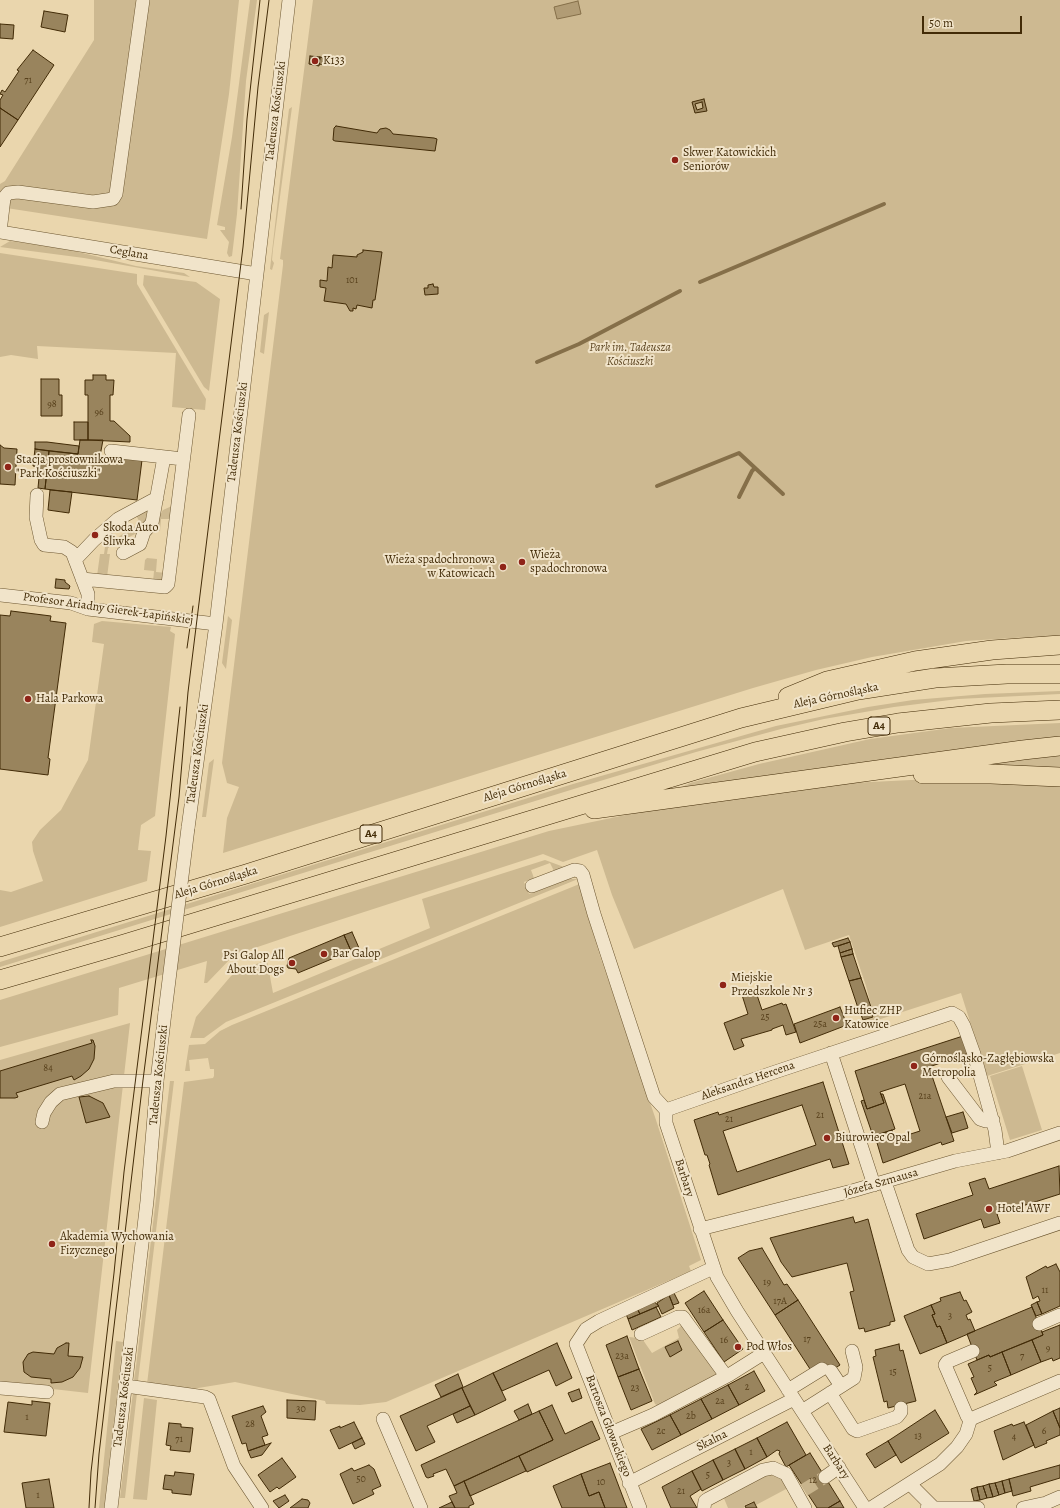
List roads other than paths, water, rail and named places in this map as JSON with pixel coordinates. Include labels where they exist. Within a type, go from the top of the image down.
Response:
[{"type":"highway","points":[[741,718],[827,681],[872,670],[916,661],[992,650],[1060,645]]},
{"type":"highway","name":"Aleja Górnośląska","points":[[0,947],[246,874],[741,718],[858,690],[935,678],[1007,674],[1060,674]]},
{"type":"highway","name":"A4","points":[[0,980],[124,944],[533,818],[747,754],[831,734],[898,723],[960,716],[1060,710]]},
{"type":"highway","points":[[533,818],[1060,746]]},
{"type":"highway","points":[[870,772],[1060,777]]},
{"type":"street","points":[[0,232],[4,198],[8,193],[18,192],[93,202],[113,199],[116,194],[142,0]]},
{"type":"street","name":"Tadeusza Kościuszki","points":[[111,1508],[147,1201],[157,1081],[165,1012],[216,624],[288,0]]},
{"type":"street","name":"Ceglana","points":[[0,232],[257,274]]},
{"type":"street","points":[[82,579],[165,587],[168,584],[189,415]]},
{"type":"street","points":[[111,451],[183,459]]},
{"type":"street","points":[[123,553],[142,541],[144,532],[152,523],[164,457]]},
{"type":"street","points":[[37,495],[36,517],[41,540],[44,545],[68,549],[75,560],[88,594],[88,609]]},
{"type":"street","points":[[75,560],[94,540],[118,519],[157,498]]},
{"type":"street","name":"Profesor Ariadny Gierek-Łapińskiej","points":[[0,595],[71,603],[88,609],[216,624]]},
{"type":"street","points":[[532,886],[574,870],[580,871],[584,875],[594,914],[654,1097],[666,1110]]},
{"type":"street","name":"Aleksandra Hercena","points":[[666,1110],[952,1013],[959,1017],[964,1026],[974,1054],[993,1120]]},
{"type":"street","points":[[831,1053],[879,1183],[908,1250],[913,1257],[928,1264],[950,1260],[1060,1223]]},
{"type":"street","points":[[948,1078],[980,1119],[986,1121],[993,1120],[998,1153]]},
{"type":"street","points":[[42,1122],[48,1107],[60,1094],[114,1081],[157,1081]]},
{"type":"street","name":"Barbary","points":[[666,1110],[666,1123],[713,1268],[726,1293],[865,1508]]},
{"type":"street","name":"Józefa Szmausa","points":[[700,1229],[879,1183],[955,1160],[998,1153],[1060,1133]]},
{"type":"street","name":"Bartosza Głowackiego","points":[[640,1508],[576,1344],[586,1329],[599,1321],[713,1268]]},
{"type":"street","points":[[1039,1324],[1060,1315]]},
{"type":"street","points":[[641,1334],[678,1317],[683,1317],[726,1376]]},
{"type":"street","points":[[970,1421],[966,1416],[945,1366],[947,1362],[973,1350]]},
{"type":"street","points":[[802,1411],[836,1390],[855,1375],[856,1367],[852,1351]]},
{"type":"street","points":[[610,1433],[653,1415],[726,1376],[764,1353]]},
{"type":"street","name":"Skalna","points":[[630,1483],[791,1394],[827,1370],[836,1390]]},
{"type":"street","points":[[871,1508],[940,1464],[957,1447],[966,1434],[970,1421],[977,1416],[1060,1380]]},
{"type":"street","points":[[126,1386],[205,1397],[209,1399],[234,1466],[262,1508]]},
{"type":"street","points":[[0,1388],[47,1392]]},
{"type":"street","points":[[836,1390],[854,1429],[857,1430],[897,1417],[901,1412],[901,1408]]},
{"type":"street","points":[[383,1420],[421,1508]]},
{"type":"street","points":[[825,1477],[839,1467]]},
{"type":"street","points":[[704,1508],[705,1501],[708,1499],[768,1468],[782,1471],[800,1492],[806,1508]]},
{"type":"street","points":[[910,1484],[932,1508],[978,1508]]},
{"type":"street","points":[[1023,1508],[1047,1505],[1060,1497]]},
{"type":"waterway","points":[[700,282],[884,204]]},
{"type":"waterway","points":[[537,362],[579,344],[680,291]]},
{"type":"waterway","points":[[657,486],[739,453],[783,494]]},
{"type":"waterway","points":[[739,497],[755,468]]},
{"type":"tunnel","points":[[804,1490],[825,1477]]},
{"type":"tram line","points":[[241,209],[247,119],[260,0]]},
{"type":"tram line","points":[[95,1508],[99,1454],[143,1080],[179,797],[188,692],[243,247],[258,87],[269,0]]},
{"type":"tram line","points":[[187,648],[193,606]]},
{"type":"tram line","points":[[89,1508],[91,1472],[124,1172],[166,836],[180,707]]},
{"type":"place","name":"K133","points":[[315,61]]},
{"type":"place","name":"Skwer Katowickich Seniorów","points":[[675,160]]},
{"type":"place","name":"Stacja prostownikowa \"Park Kościuszki\"","points":[[8,467]]},
{"type":"place","name":"Skoda Auto Śliwka","points":[[95,535]]},
{"type":"place","name":"Wieża spadochronowa","points":[[522,562]]},
{"type":"place","name":"Wieża spadochronowa w Katowicach","points":[[503,567]]},
{"type":"place","name":"Hala Parkowa","points":[[28,699]]},
{"type":"place","name":"Bar Galop","points":[[324,954]]},
{"type":"place","name":"Psi Galop All About Dogs","points":[[292,963]]},
{"type":"place","name":"Miejskie Przedszkole Nr 3","points":[[723,985]]},
{"type":"place","name":"Hufiec ZHP Katowice","points":[[836,1018]]},
{"type":"place","name":"Górnośląsko-Zagłębiowska Metropolia","points":[[914,1066]]},
{"type":"place","name":"Biurowiec Opal","points":[[827,1138]]},
{"type":"place","name":"Hotel AWF","points":[[989,1209]]},
{"type":"place","name":"Akademia Wychowania Fizycznego","points":[[52,1244]]},
{"type":"place","name":"Pod Włos","points":[[738,1347]]},
{"type":"park label","name":"Park im. Tadeusza Kościuszki","points":[[630,355]]}]
